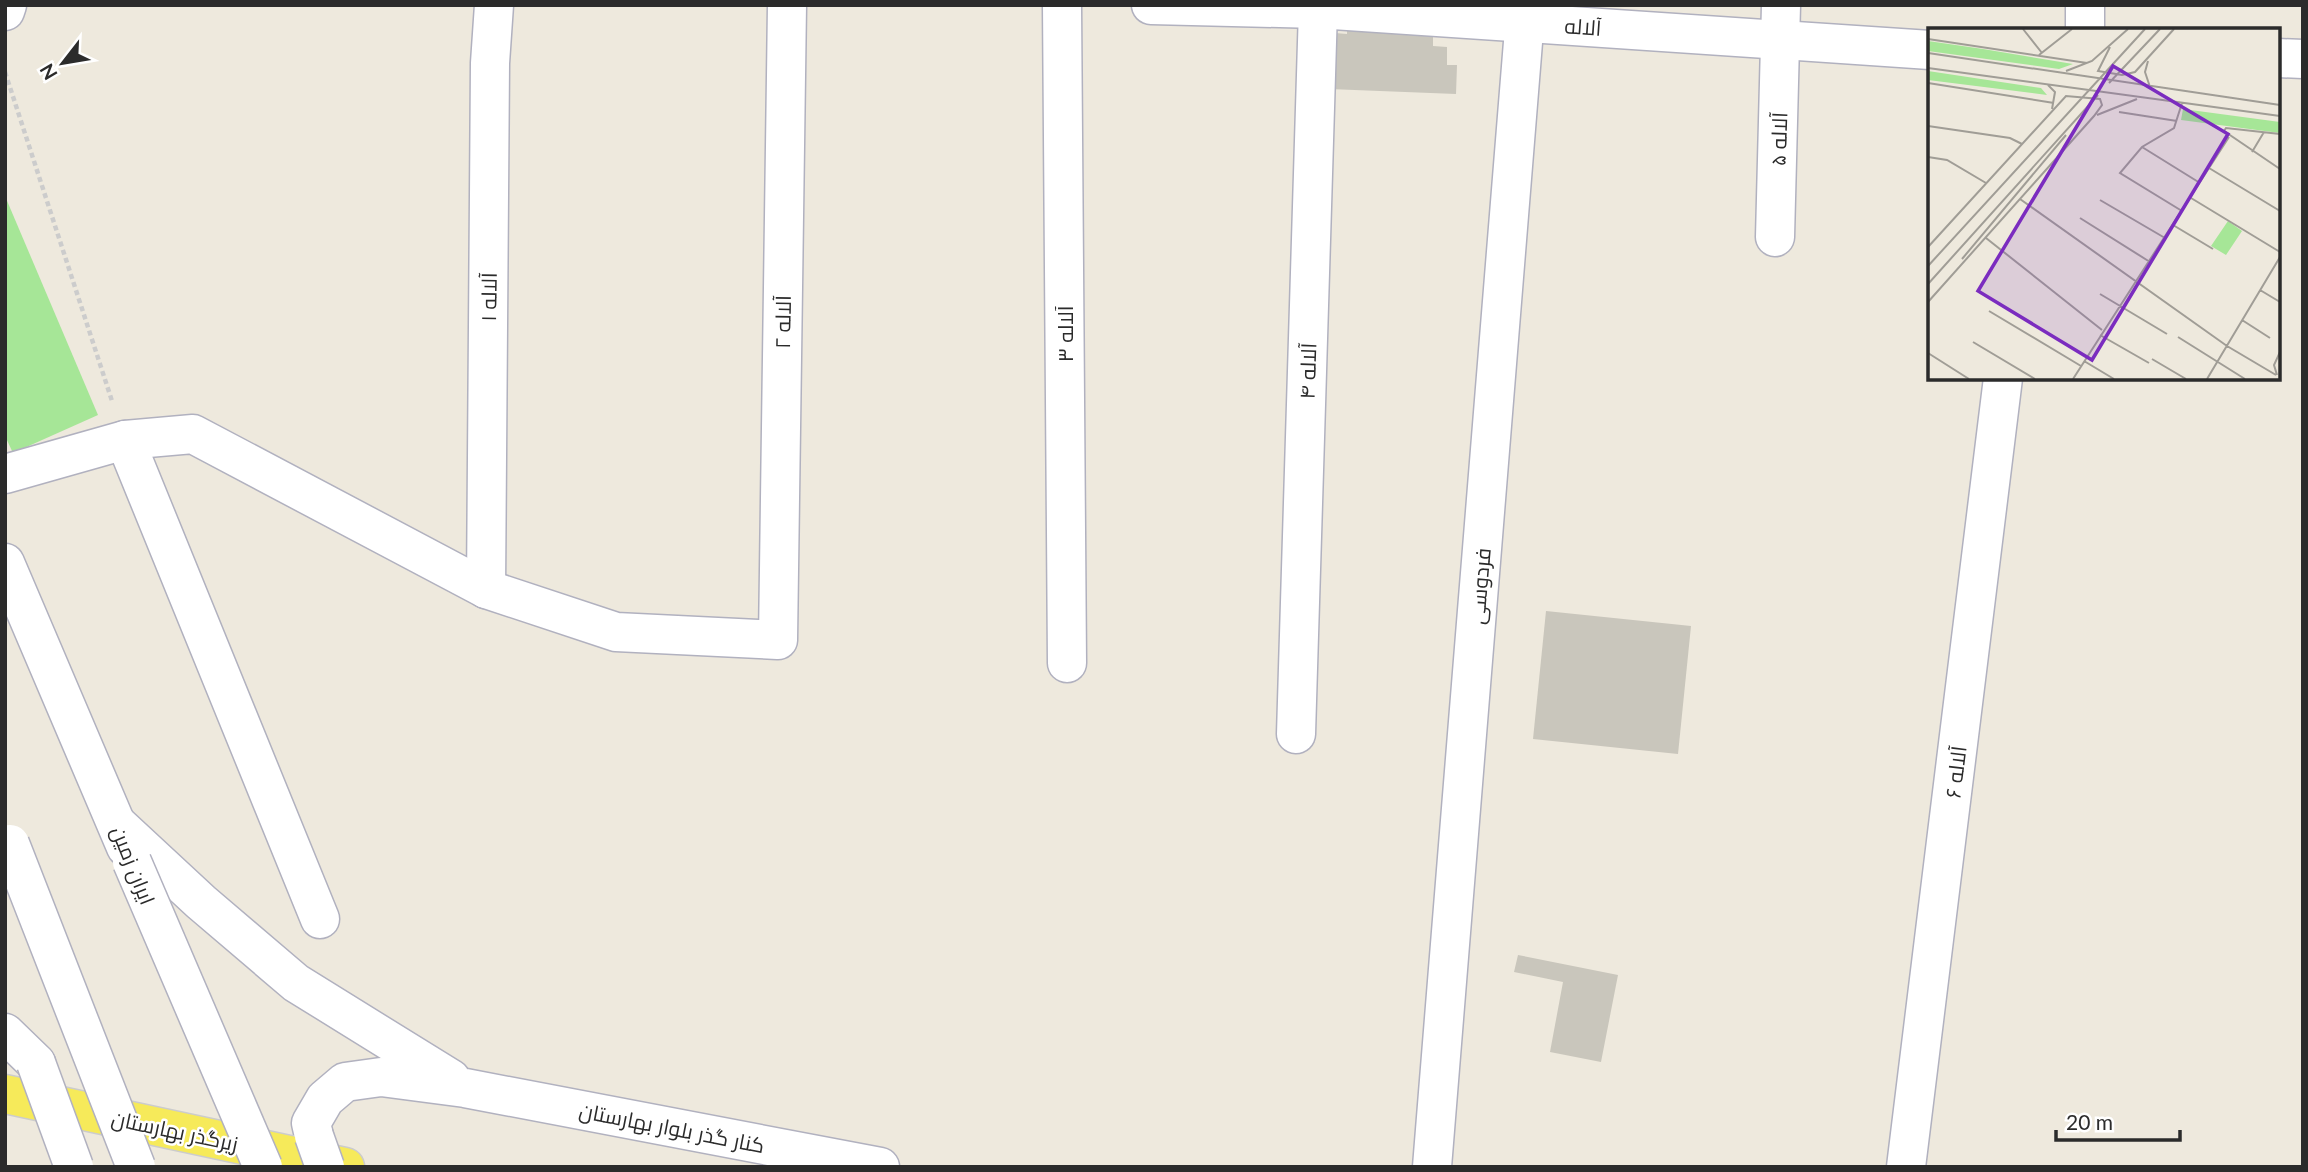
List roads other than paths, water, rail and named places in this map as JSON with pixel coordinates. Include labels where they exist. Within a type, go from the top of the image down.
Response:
[{"type":"main road","name":"زیرگذر بهارستان","points":[[5,1094],[345,1167]]},
{"type":"street","points":[[5,11],[8,5]]},
{"type":"street","name":"آلاله ۱","points":[[485,589],[490,63],[494,5]]},
{"type":"street","name":"آلاله ۲","points":[[485,589],[616,632],[778,640],[787,5]]},
{"type":"street","name":"آلاله ۳","points":[[1062,5],[1067,663]]},
{"type":"street","name":"آلاله","points":[[1151,5],[1526,13],[1781,23],[1928,50]]},
{"type":"street","points":[[2085,5],[2085,28]]},
{"type":"street","name":"آلاله ۴","points":[[1296,734],[1318,9]]},
{"type":"street","name":"فردوسی","points":[[1432,1167],[1526,13]]},
{"type":"street","name":"آلاله ۵","points":[[1775,237],[1781,23]]},
{"type":"street","points":[[2280,58],[2303,59]]},
{"type":"street","name":"آلاله ۶","points":[[1906,1167],[2003,380]]},
{"type":"street","points":[[5,474],[125,440],[193,434],[485,589]]},
{"type":"street","points":[[125,440],[320,919]]},
{"type":"street","name":"ایران زمین","points":[[5,563],[263,1167]]},
{"type":"street","points":[[118,825],[201,902],[296,983],[465,1087]]},
{"type":"street","points":[[8,838],[136,1167]]},
{"type":"street","points":[[5,1033],[36,1063],[74,1167]]},
{"type":"street","name":"کنار گذر بلوار بهارستان","points":[[319,1151],[311,1124],[325,1099],[345,1082],[381,1077],[465,1087],[880,1167]]}]
